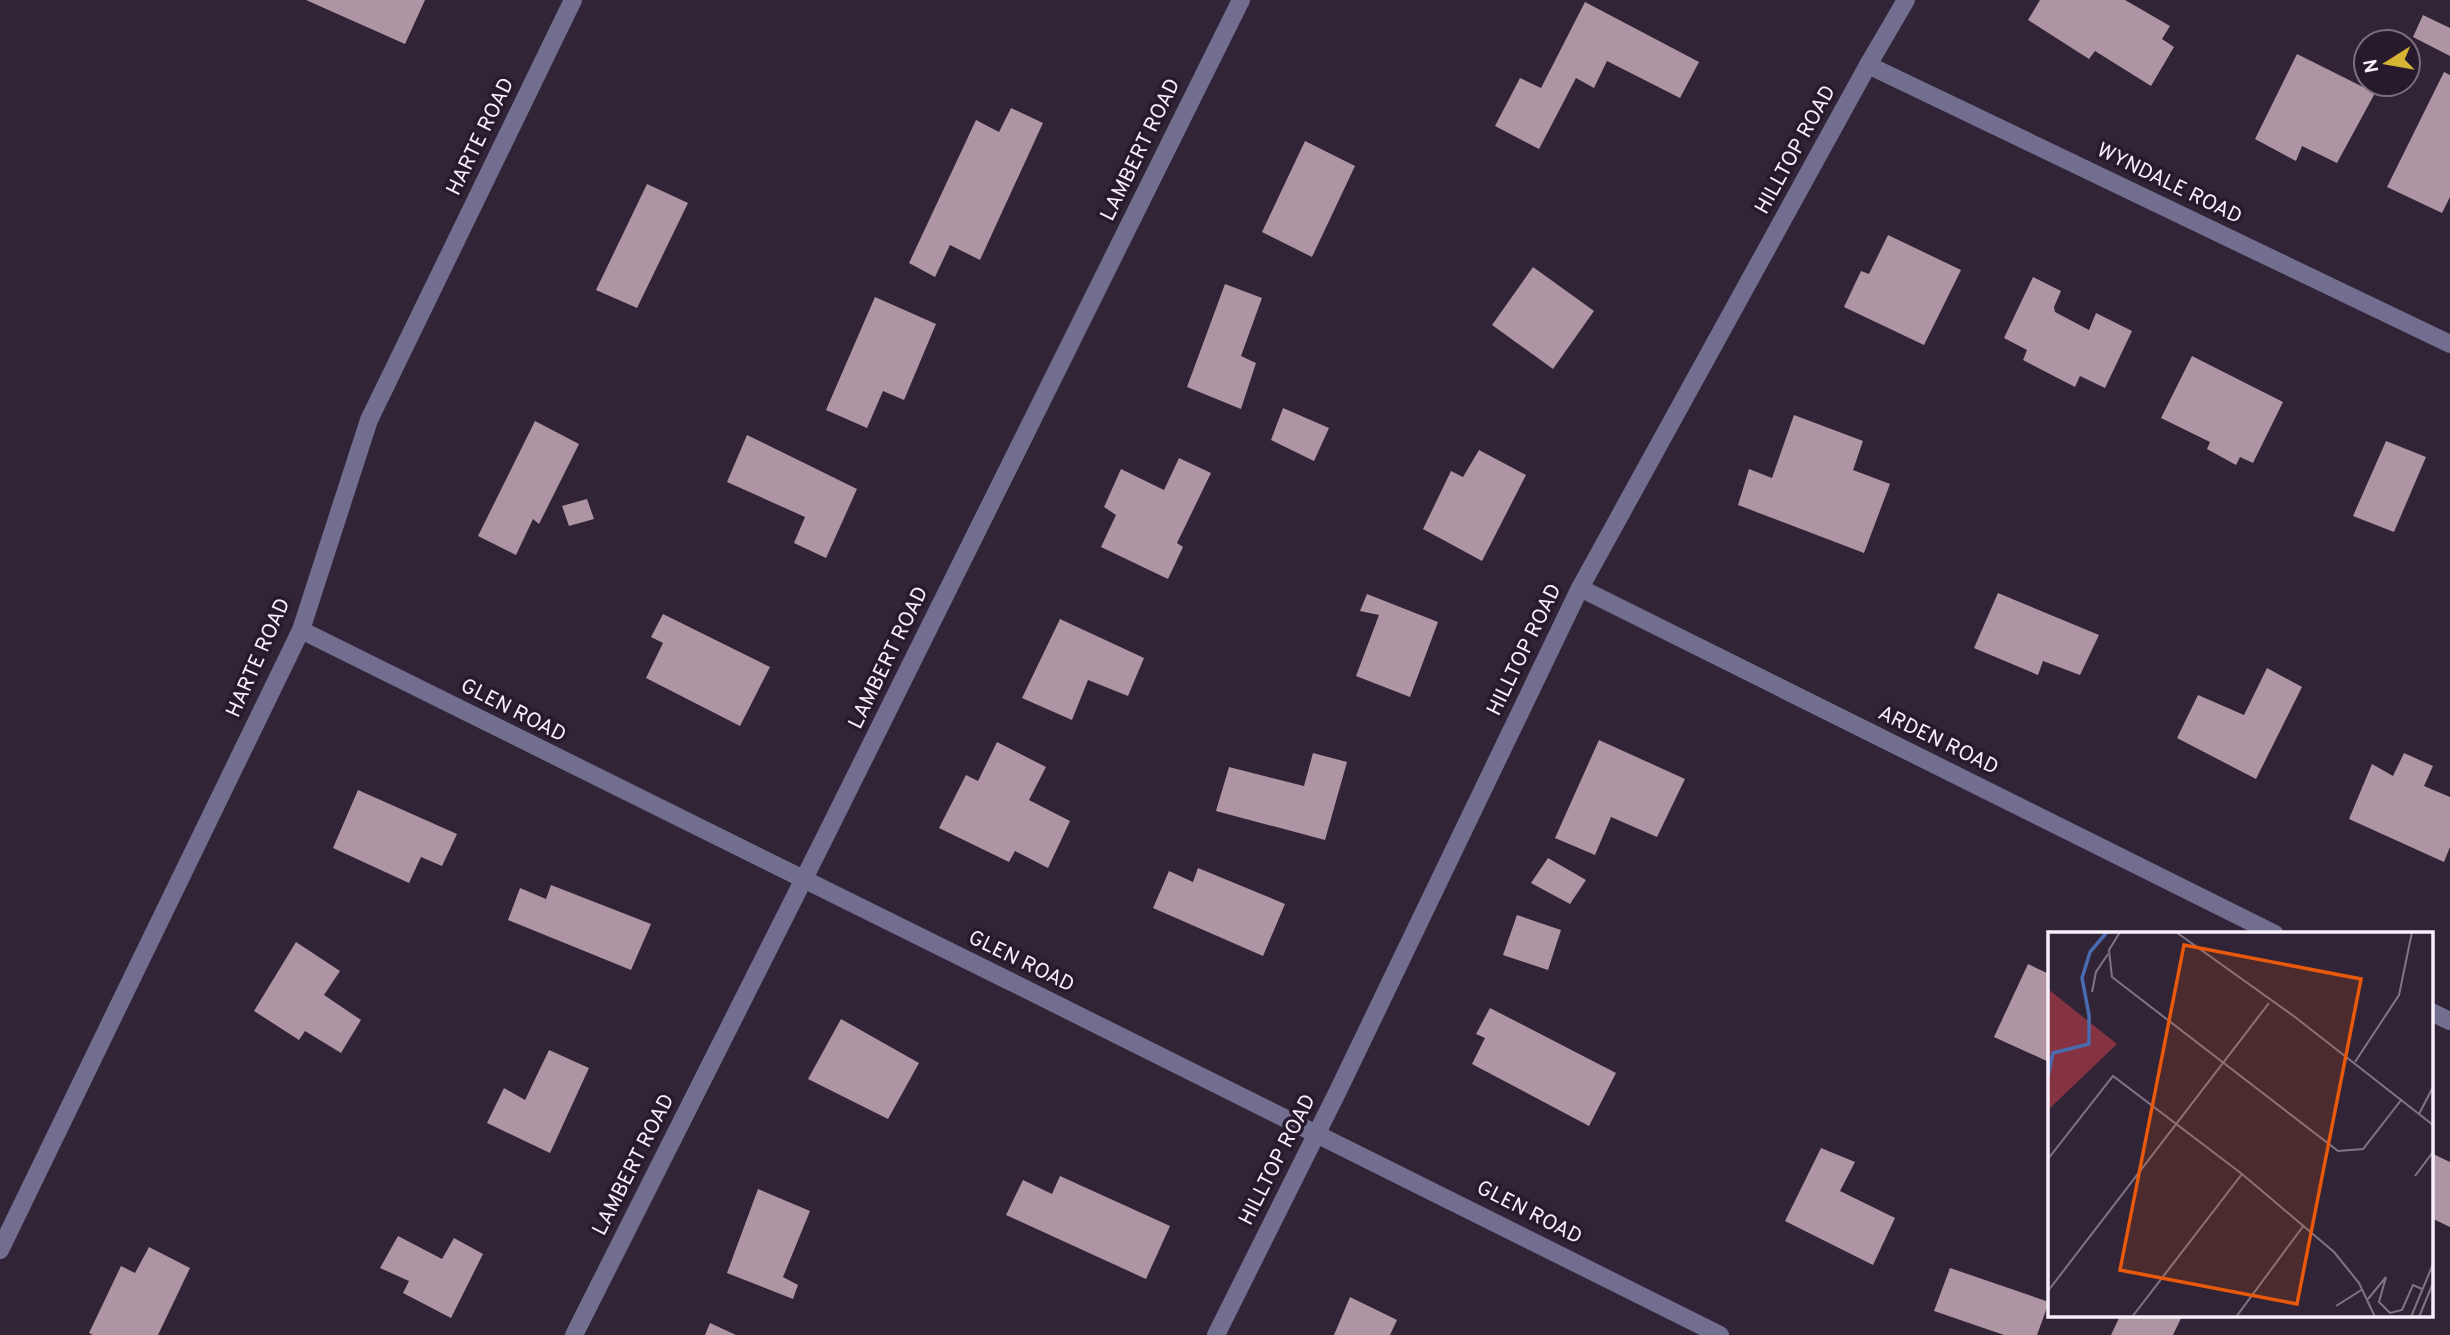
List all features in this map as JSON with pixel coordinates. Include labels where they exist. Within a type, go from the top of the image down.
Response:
[{"type":"street","name":"HARTE ROAD","points":[[0,1250],[301,630],[369,420],[573,0]]},
{"type":"street","name":"LAMBERT ROAD","points":[[574,1335],[1241,0]]},
{"type":"street","name":"HILLTOP ROAD","points":[[1216,1335],[1580,588],[1906,0]]},
{"type":"street","name":"WYNDALE ROAD","points":[[1868,65],[2450,344]]},
{"type":"street","name":"ARDEN ROAD","points":[[1580,588],[2271,932]]},
{"type":"street","name":"GLEN ROAD","points":[[301,630],[803,881],[1317,1132],[1720,1335]]},
{"type":"street","points":[[2432,1012],[2450,1021]]},
{"type":"building","points":[[306,0],[425,0],[405,44]]},
{"type":"building","points":[[2040,0],[2125,0],[2170,26],[2162,39],[2174,47],[2151,86],[2095,51],[2089,59],[2028,20]]},
{"type":"building","points":[[1585,2],[1699,62],[1680,98],[1607,61],[1594,88],[1576,78],[1539,149],[1495,126],[1520,78],[1541,88]]},
{"type":"building","points":[[2423,15],[2450,28],[2450,56],[2422,42],[2422,28],[2417,28]]},
{"type":"building","points":[[2297,54],[2352,82],[2352,98],[2372,98],[2337,163],[2302,146],[2296,161],[2255,139]]},
{"type":"building","points":[[2444,72],[2450,75],[2450,197],[2442,213],[2387,187]]},
{"type":"building","points":[[1011,108],[1043,123],[980,260],[950,245],[935,277],[909,263],[976,120],[999,132]]},
{"type":"building","points":[[1305,141],[1355,166],[1312,257],[1262,232]]},
{"type":"building","points":[[647,184],[688,203],[637,308],[596,290]]},
{"type":"building","points":[[1888,235],[1961,270],[1924,345],[1844,307],[1861,271],[1869,274]]},
{"type":"building","points":[[1533,267],[1594,311],[1553,369],[1492,325]]},
{"type":"building","points":[[2033,277],[2061,291],[2054,307],[2055,312],[2089,330],[2096,313],[2132,331],[2105,388],[2080,376],[2075,387],[2023,360],[2027,350],[2004,338]]},
{"type":"building","points":[[1225,284],[1262,298],[1241,356],[1256,363],[1241,409],[1187,387]]},
{"type":"building","points":[[875,297],[936,324],[904,400],[883,391],[867,428],[826,410]]},
{"type":"building","points":[[2192,356],[2283,402],[2253,463],[2240,457],[2236,465],[2207,449],[2210,442],[2161,418]]},
{"type":"building","points":[[1283,408],[1329,428],[1314,461],[1271,440]]},
{"type":"building","points":[[1794,415],[1863,441],[1853,470],[1890,484],[1864,553],[1738,505],[1749,469],[1772,478]]},
{"type":"building","points":[[535,421],[579,444],[539,524],[533,519],[516,555],[478,536]]},
{"type":"building","points":[[747,435],[857,489],[826,558],[794,543],[805,517],[727,482]]},
{"type":"building","points":[[2386,441],[2426,457],[2394,532],[2353,516]]},
{"type":"building","points":[[1479,450],[1526,475],[1482,561],[1423,529],[1451,471],[1463,477]]},
{"type":"building","points":[[1179,458],[1211,473],[1177,543],[1183,547],[1168,579],[1101,547],[1116,515],[1104,507],[1121,469],[1164,490]]},
{"type":"building","points":[[587,499],[594,519],[569,526],[562,506]]},
{"type":"building","points":[[1998,593],[2099,635],[2080,675],[2043,661],[2038,675],[1974,648]]},
{"type":"building","points":[[1367,594],[1438,622],[1410,697],[1356,676],[1379,615],[1360,611]]},
{"type":"building","points":[[663,614],[770,667],[740,726],[646,678],[663,643],[651,637]]},
{"type":"building","points":[[1060,619],[1144,658],[1128,696],[1088,680],[1072,720],[1022,698]]},
{"type":"building","points":[[2267,668],[2302,687],[2256,779],[2177,738],[2198,695],[2244,715]]},
{"type":"building","points":[[1599,740],[1685,779],[1657,837],[1611,817],[1595,855],[1555,838]]},
{"type":"building","points":[[997,742],[1046,767],[1029,800],[1070,821],[1048,868],[1015,851],[1009,862],[939,828],[966,775],[978,781]]},
{"type":"building","points":[[1313,753],[1347,762],[1325,840],[1216,811],[1229,767],[1304,786]]},
{"type":"building","points":[[2404,753],[2433,766],[2424,786],[2450,797],[2450,847],[2444,862],[2349,819],[2372,764],[2393,776]]},
{"type":"building","points":[[358,790],[457,834],[442,866],[421,857],[409,883],[333,848]]},
{"type":"building","points":[[1548,858],[1586,880],[1570,904],[1531,883]]},
{"type":"building","points":[[1198,868],[1285,904],[1263,956],[1153,908],[1169,871],[1193,882]]},
{"type":"building","points":[[551,885],[651,924],[631,970],[508,920],[520,888],[546,899]]},
{"type":"building","points":[[1517,915],[1561,930],[1548,970],[1503,955]]},
{"type":"building","points":[[296,942],[340,971],[324,995],[361,1020],[341,1053],[305,1031],[299,1040],[254,1011]]},
{"type":"building","points":[[2028,964],[2048,974],[2048,1062],[1994,1037]]},
{"type":"building","points":[[1490,1008],[1616,1073],[1589,1126],[1472,1064],[1485,1038],[1476,1034]]},
{"type":"building","points":[[841,1019],[919,1063],[888,1119],[808,1079]]},
{"type":"building","points":[[549,1050],[589,1068],[550,1153],[487,1123],[504,1088],[525,1100]]},
{"type":"building","points":[[1821,1148],[1855,1162],[1840,1191],[1895,1218],[1873,1265],[1785,1221]]},
{"type":"building","points":[[2432,1153],[2450,1162],[2450,1227],[2432,1218]]},
{"type":"building","points":[[1060,1176],[1170,1226],[1146,1279],[1006,1215],[1023,1180],[1052,1194]]},
{"type":"building","points":[[758,1189],[810,1211],[783,1277],[798,1285],[793,1299],[727,1273]]},
{"type":"building","points":[[398,1236],[442,1259],[454,1238],[483,1254],[451,1318],[403,1293],[409,1281],[380,1268]]},
{"type":"building","points":[[149,1247],[190,1268],[158,1335],[89,1333],[121,1266],[135,1273]]},
{"type":"building","points":[[1950,1268],[2048,1302],[2037,1335],[2004,1335],[1934,1311]]},
{"type":"building","points":[[1350,1297],[1397,1320],[1390,1335],[1334,1335]]},
{"type":"building","points":[[2119,1318],[2181,1318],[2173,1335],[2111,1335]]},
{"type":"building","points":[[710,1323],[736,1335],[705,1335]]}]
